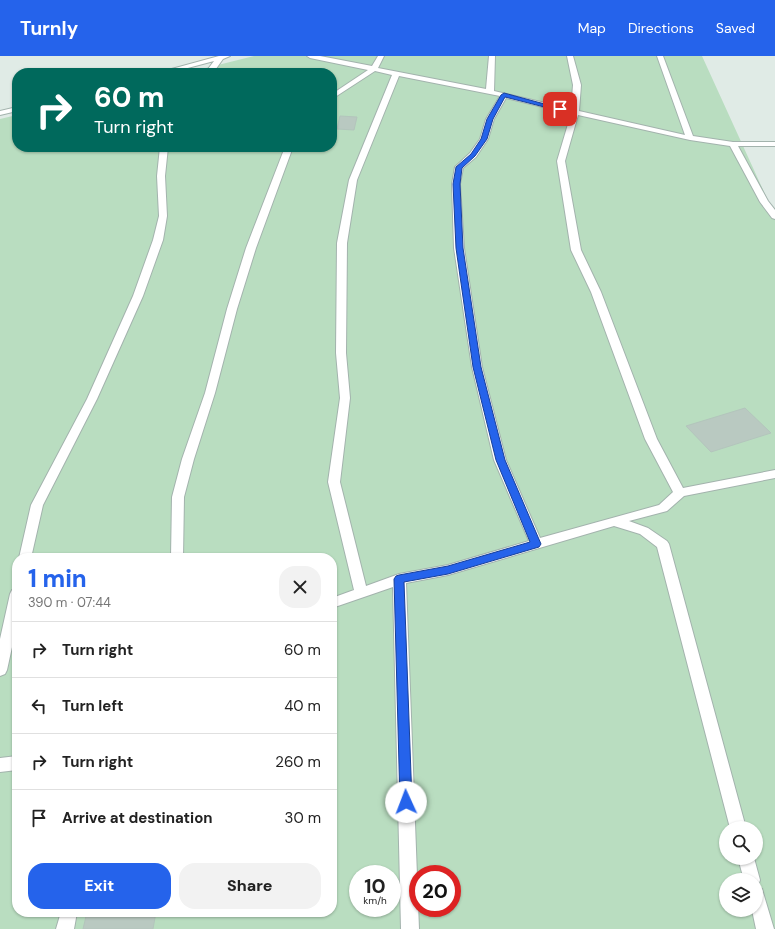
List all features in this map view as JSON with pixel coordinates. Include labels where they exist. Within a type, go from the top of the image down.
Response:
[{"type":"street","points":[[310,56],[504,95],[575,113],[690,138],[733,144],[775,144]]},
{"type":"street","points":[[337,93],[374,69],[381,56]]},
{"type":"street","points":[[490,92],[492,56]]},
{"type":"street","points":[[570,56],[578,85],[575,113],[561,161],[576,250],[596,292],[651,440],[680,494]]},
{"type":"street","points":[[660,56],[690,138]]},
{"type":"street","points":[[180,68],[223,57]]},
{"type":"street","points":[[213,68],[223,57]]},
{"type":"street","points":[[361,592],[334,482],[345,398],[341,353],[342,243],[353,180],[396,74]]},
{"type":"street","points":[[504,95],[490,119],[484,139],[473,155],[459,167],[456,184],[459,248],[477,367],[500,460],[536,544]]},
{"type":"street","points":[[0,113],[12,110]]},
{"type":"street","points":[[733,144],[764,202],[775,216]]},
{"type":"street","points":[[26,553],[37,505],[92,400],[138,296],[158,240],[163,216],[162,176],[164,152]]},
{"type":"street","points":[[176,553],[178,497],[188,459],[210,392],[232,309],[251,248],[287,152]]},
{"type":"street","points":[[337,601],[399,579],[448,570],[663,508],[680,494],[705,487],[775,474]]},
{"type":"street","points":[[614,521],[644,531],[663,544],[736,821]]},
{"type":"street","points":[[399,579],[410,929]]},
{"type":"street","points":[[0,670],[12,616]]},
{"type":"street","points":[[0,765],[12,764]]},
{"type":"street","points":[[65,929],[67,917]]},
{"type":"street","points":[[762,917],[765,929]]},
{"type":"green space","points":[[254,56],[702,56],[775,216],[775,929],[0,929],[0,119],[12,116],[12,152],[337,152],[337,68],[206,68]]},
{"type":"building","points":[[340,116],[357,117],[354,130],[337,129]]},
{"type":"building","points":[[745,408],[771,433],[711,452],[686,426]]},
{"type":"building","points":[[86,917],[155,917],[153,929],[83,929]]},
{"type":"route","points":[[406,802],[399,579],[448,570],[536,544],[500,460],[477,367],[459,248],[456,184],[459,167],[473,155],[484,139],[490,119],[504,95],[560,109]]}]
